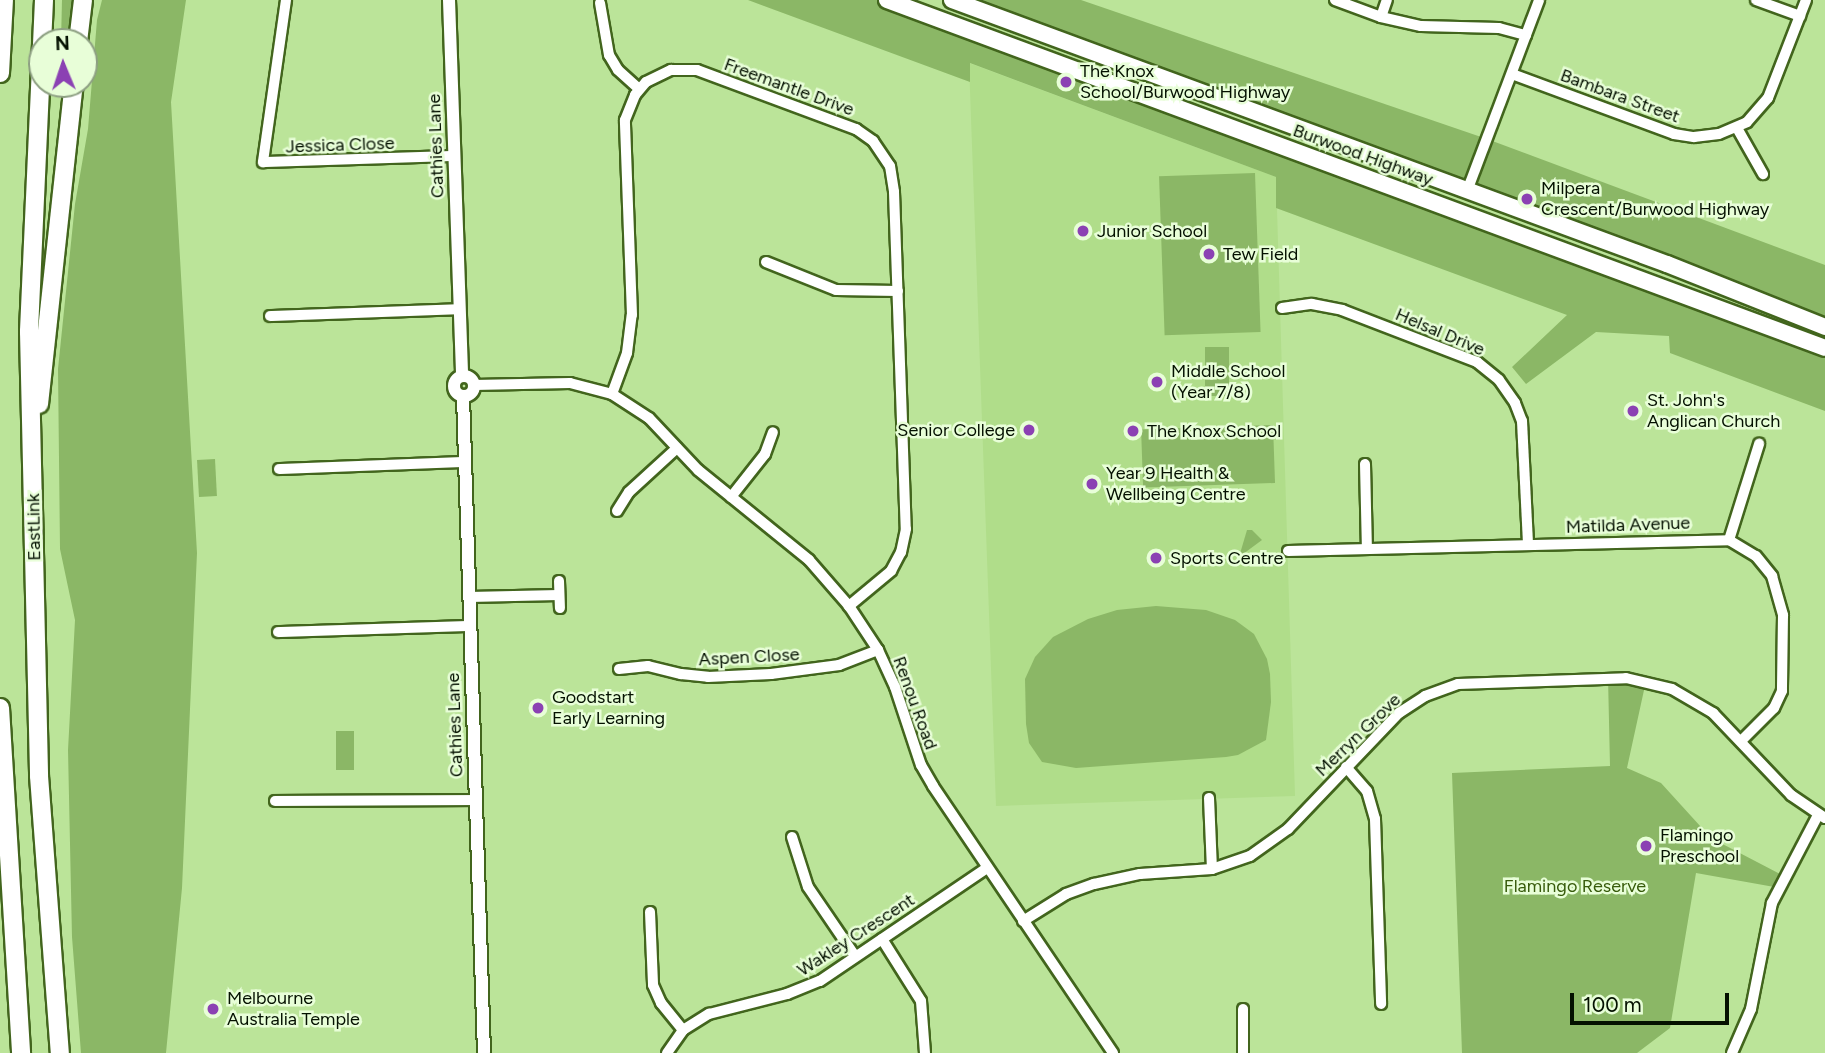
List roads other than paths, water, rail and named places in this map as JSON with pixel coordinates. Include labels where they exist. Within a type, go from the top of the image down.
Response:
[{"type":"highway","points":[[0,73],[4,0]]},
{"type":"highway","name":"EastLink","points":[[44,0],[30,257],[39,776],[60,1053]]},
{"type":"highway","points":[[80,28],[83,0]]},
{"type":"highway","name":"Burwood Highway","points":[[887,0],[1825,348]]},
{"type":"highway","name":"Burwood Highway","points":[[951,0],[1825,327]]},
{"type":"highway","points":[[33,449],[72,98]]},
{"type":"highway","points":[[0,708],[21,1053]]},
{"type":"street","name":"Jessica Close","points":[[286,0],[263,162],[454,156]]},
{"type":"street","name":"Cathies Lane","points":[[449,0],[462,375]]},
{"type":"street","points":[[1335,0],[1381,17],[1433,28],[1499,29],[1526,35]]},
{"type":"street","points":[[1381,17],[1387,0]]},
{"type":"street","points":[[1467,191],[1539,0]]},
{"type":"street","points":[[1756,0],[1800,16]]},
{"type":"street","name":"Bambara Street","points":[[1512,74],[1674,134],[1704,137],[1737,128],[1747,122],[1769,97],[1806,0]]},
{"type":"street","points":[[600,4],[609,55],[618,70],[639,89],[625,120],[632,315],[626,353],[612,394]]},
{"type":"street","name":"Freemantle Drive","points":[[639,89],[663,72],[696,70],[856,128],[866,135],[885,157],[893,178],[905,536],[898,560],[886,578],[849,606]]},
{"type":"street","points":[[1737,128],[1763,174]]},
{"type":"street","points":[[766,262],[836,290],[898,291]]},
{"type":"street","name":"Helsal Drive","points":[[1282,309],[1312,304],[1342,310],[1477,362],[1499,380],[1515,403],[1522,421],[1528,544]]},
{"type":"street","points":[[270,316],[459,309]]},
{"type":"street","points":[[462,375],[472,379],[474,385],[471,393],[463,396],[457,393],[454,384],[462,375]]},
{"type":"street","name":"Renou Road","points":[[474,385],[570,383],[612,394],[649,418],[698,470],[809,560],[849,606],[878,650],[921,765],[987,868],[1113,1053]]},
{"type":"street","name":"Cathies Lane","points":[[463,396],[484,1053]]},
{"type":"street","points":[[731,497],[765,454],[773,432]]},
{"type":"street","points":[[1741,741],[1774,708],[1782,691],[1783,615],[1772,576],[1756,556],[1729,540],[1759,444]]},
{"type":"street","points":[[617,511],[629,492],[677,448]]},
{"type":"street","points":[[279,469],[464,461]]},
{"type":"street","points":[[1365,464],[1367,549]]},
{"type":"street","name":"Matilda Avenue","points":[[1288,551],[1729,540]]},
{"type":"street","points":[[559,581],[560,608]]},
{"type":"street","points":[[469,597],[559,595]]},
{"type":"street","points":[[278,632],[470,626]]},
{"type":"street","name":"Aspen Close","points":[[619,669],[648,666],[708,677],[771,674],[839,666],[878,650]]},
{"type":"street","name":"Merryn Grove","points":[[1023,920],[1066,894],[1108,880],[1212,869],[1250,856],[1279,837],[1346,767],[1412,704],[1435,691],[1473,682],[1600,677],[1646,681],[1686,695],[1713,713],[1791,795],[1822,816]]},
{"type":"street","points":[[1346,767],[1367,791],[1375,819],[1381,1004]]},
{"type":"street","points":[[1209,798],[1212,869]]},
{"type":"street","points":[[275,801],[475,800]]},
{"type":"street","points":[[1732,1053],[1751,1009],[1772,904],[1822,816]]},
{"type":"street","points":[[792,837],[802,875],[855,956]]},
{"type":"street","name":"Wakley Crescent","points":[[667,1053],[683,1030],[723,1008],[810,985],[987,868]]},
{"type":"street","points":[[650,912],[653,985],[661,1003],[683,1030]]},
{"type":"street","points":[[882,939],[920,1001],[925,1053]]},
{"type":"street","points":[[1243,1009],[1243,1053]]},
{"type":"place","name":"The Knox School/Burwood Highway","points":[[1066,82]]},
{"type":"place","name":"Milpera Crescent/Burwood Highway","points":[[1527,199]]},
{"type":"place","name":"Junior School","points":[[1083,231]]},
{"type":"place","name":"Tew Field","points":[[1209,254]]},
{"type":"place","name":"Middle School (Year 7/8)","points":[[1157,382]]},
{"type":"place","name":"St. John's Anglican Church","points":[[1633,411]]},
{"type":"place","name":"Senior College","points":[[1029,430]]},
{"type":"place","name":"The Knox School","points":[[1133,431]]},
{"type":"place","name":"Year 9 Health & Wellbeing Centre","points":[[1092,484]]},
{"type":"place","name":"Sports Centre","points":[[1156,558]]},
{"type":"place","name":"Goodstart Early Learning","points":[[538,708]]},
{"type":"place","name":"Flamingo Preschool","points":[[1646,846]]},
{"type":"place","name":"Melbourne Australia Temple","points":[[213,1009]]},
{"type":"park label","name":"Flamingo Reserve","points":[[1575,886]]}]
